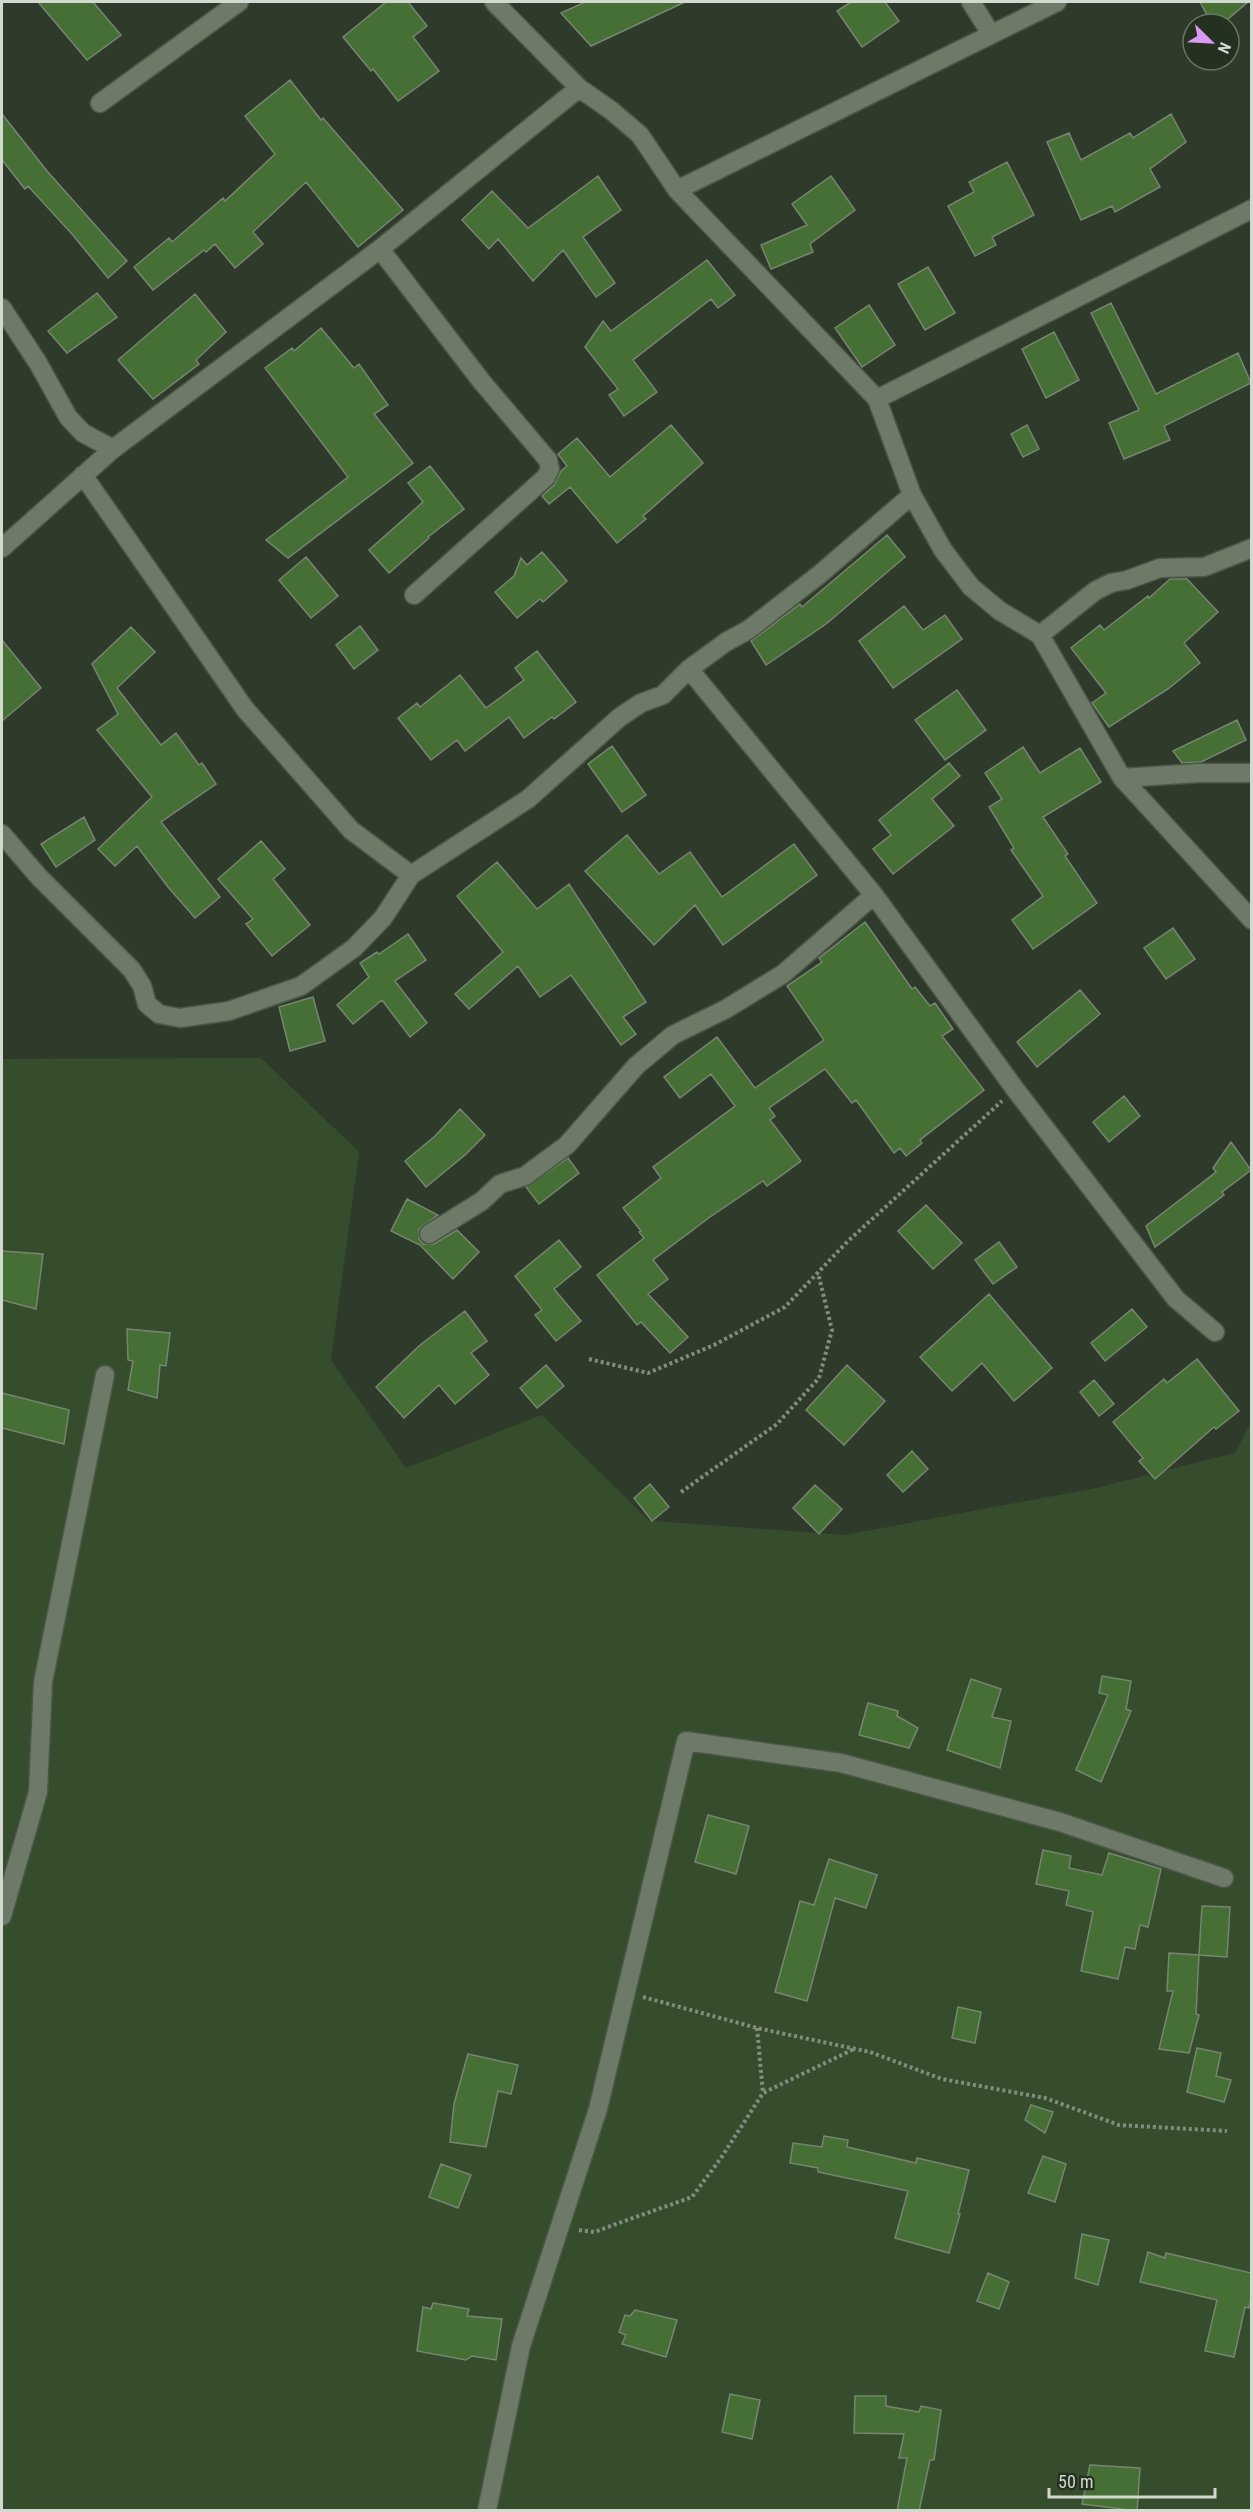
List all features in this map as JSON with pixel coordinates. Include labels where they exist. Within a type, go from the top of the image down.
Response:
[{"type":"street","points":[[100,103],[239,2]]},
{"type":"street","points":[[494,2],[579,88],[612,111],[640,135],[676,190],[878,399],[912,495],[943,550],[971,587],[1000,611],[1040,635],[1122,778],[1251,920]]},
{"type":"street","points":[[971,2],[991,34]]},
{"type":"street","points":[[676,190],[1057,2]]},
{"type":"street","points":[[2,548],[113,449],[380,249],[579,88]]},
{"type":"street","points":[[878,399],[1251,208]]},
{"type":"street","points":[[380,249],[482,382],[548,460],[550,469],[546,477],[414,595]]},
{"type":"street","points":[[2,308],[38,363],[68,417],[82,433],[113,449]]},
{"type":"street","points":[[83,475],[245,710],[351,830],[411,875]]},
{"type":"street","points":[[2,834],[39,877],[132,970],[142,986],[147,1004],[159,1014],[180,1018],[229,1011],[301,986],[354,948],[383,918],[411,875],[528,799],[620,717],[641,703],[663,695],[690,669],[726,642],[748,630],[820,574],[912,495]]},
{"type":"street","points":[[1040,635],[1095,591],[1111,583],[1127,580],[1160,568],[1204,567],[1251,548]]},
{"type":"street","points":[[690,669],[874,895],[1015,1089],[1176,1299],[1215,1332]]},
{"type":"street","points":[[1122,778],[1199,773],[1251,773]]},
{"type":"street","points":[[429,1234],[482,1201],[500,1184],[525,1176],[567,1145],[636,1066],[673,1035],[726,1009],[783,974],[874,895]]},
{"type":"street","points":[[2,1916],[38,1792],[43,1682],[105,1375]]},
{"type":"street","points":[[488,2511],[521,2346],[598,2109],[686,1741],[841,1763],[1060,1822],[1224,1878]]},
{"type":"path","points":[[589,1359],[648,1373],[714,1346],[785,1306],[848,1241],[1015,1089]]},
{"type":"path","points":[[681,1492],[777,1424],[819,1378],[832,1330],[818,1272]]},
{"type":"path","points":[[625,1992],[757,2028],[870,2052],[942,2079],[1045,2098],[1119,2125],[1227,2131]]},
{"type":"path","points":[[757,2028],[763,2093]]},
{"type":"path","points":[[560,2226],[594,2232],[692,2197],[721,2158],[763,2093],[855,2049]]},
{"type":"green space","points":[[261,1058],[359,1152],[331,1360],[406,1468],[542,1415],[647,1519],[652,1521],[845,1535],[1096,1488],[1235,1453],[1251,1422],[1251,2510],[2,2510],[2,1059]]},
{"type":"building","points":[[38,2],[93,2],[121,35],[87,60]]},
{"type":"building","points":[[386,2],[408,2],[427,26],[413,37],[439,71],[398,101],[373,69],[371,71],[343,37]]},
{"type":"building","points":[[585,2],[685,2],[591,46],[561,13]]},
{"type":"building","points":[[851,2],[885,2],[899,21],[862,47],[837,11]]},
{"type":"building","points":[[1200,2],[1248,2],[1236,12],[1205,12]]},
{"type":"building","points":[[290,80],[321,120],[323,118],[403,210],[358,247],[306,182],[253,232],[263,244],[235,268],[215,244],[153,290],[134,267],[169,238],[172,242],[223,198],[225,201],[275,154],[245,116]]},
{"type":"building","points":[[2,114],[47,171],[127,261],[108,278],[72,234],[28,186],[25,189],[2,160]]},
{"type":"building","points":[[1171,114],[1186,142],[1150,169],[1160,187],[1115,212],[1112,206],[1081,220],[1047,142],[1069,133],[1081,160],[1130,133],[1133,138]]},
{"type":"building","points":[[1007,162],[1034,215],[992,237],[996,245],[975,256],[948,206],[974,192],[969,182]]},
{"type":"building","points":[[598,176],[621,210],[583,237],[615,283],[596,297],[563,250],[533,281],[498,239],[489,249],[462,220],[492,191],[528,228]]},
{"type":"building","points":[[831,176],[855,210],[810,244],[813,252],[771,269],[761,245],[807,225],[792,204]]},
{"type":"building","points":[[707,260],[735,295],[718,308],[711,299],[633,360],[657,392],[624,416],[609,395],[618,389],[585,347],[603,321],[611,331]]},
{"type":"building","points":[[928,267],[955,313],[925,330],[898,284]]},
{"type":"building","points":[[97,293],[117,317],[67,353],[48,331]]},
{"type":"building","points":[[195,294],[226,332],[196,360],[199,364],[153,399],[118,360]]},
{"type":"building","points":[[1111,303],[1156,394],[1238,353],[1251,383],[1164,426],[1170,440],[1124,459],[1109,423],[1139,410],[1091,313]]},
{"type":"building","points":[[869,305],[895,345],[862,367],[835,328]]},
{"type":"building","points":[[321,328],[354,368],[359,364],[388,405],[374,414],[413,463],[288,558],[266,540],[348,477],[265,368],[292,348],[294,351]]},
{"type":"building","points":[[1054,332],[1079,380],[1046,398],[1022,349]]},
{"type":"building","points":[[671,425],[703,463],[643,516],[646,519],[617,543],[570,487],[549,504],[542,496],[554,485],[561,471],[567,466],[558,454],[577,438],[610,477]]},
{"type":"building","points":[[1027,425],[1039,449],[1023,457],[1011,434]]},
{"type":"building","points":[[430,466],[464,509],[428,537],[389,573],[369,550],[423,502],[408,483]]},
{"type":"building","points":[[887,535],[905,557],[826,624],[766,665],[751,641],[800,604],[802,607]]},
{"type":"building","points":[[542,552],[567,581],[543,602],[540,599],[517,618],[495,592],[514,576],[521,558],[527,565]]},
{"type":"building","points":[[306,557],[338,596],[311,618],[279,580]]},
{"type":"building","points":[[1170,579],[1187,579],[1218,612],[1184,643],[1200,663],[1168,689],[1109,727],[1092,703],[1106,693],[1071,648],[1100,625],[1104,630],[1148,596],[1149,598]]},
{"type":"building","points":[[904,606],[923,630],[945,615],[962,639],[893,688],[859,641]]},
{"type":"building","points":[[360,626],[378,650],[354,669],[336,645]]},
{"type":"building","points":[[131,627],[155,652],[117,688],[161,745],[176,733],[199,765],[202,763],[216,784],[161,822],[220,897],[195,918],[137,846],[115,866],[98,849],[152,797],[97,730],[118,714],[92,664]]},
{"type":"building","points":[[2,640],[41,688],[2,721]]},
{"type":"building","points":[[537,651],[576,702],[524,738],[509,717],[465,751],[457,740],[431,760],[398,718],[417,703],[420,707],[460,675],[486,708],[524,680],[515,668]]},
{"type":"building","points":[[957,690],[986,730],[945,760],[915,720]]},
{"type":"building","points":[[1237,720],[1246,740],[1201,762],[1182,763],[1173,751]]},
{"type":"building","points":[[612,746],[646,795],[622,812],[588,764]]},
{"type":"building","points":[[1023,747],[1040,773],[1080,748],[1101,782],[1043,817],[1068,854],[1065,856],[1097,903],[1033,949],[1012,920],[1043,896],[1011,850],[1014,848],[989,807],[1002,799],[985,773]]},
{"type":"building","points":[[949,763],[960,776],[932,799],[954,826],[893,874],[873,849],[891,835],[879,820]]},
{"type":"building","points":[[84,817],[95,840],[56,867],[41,844]]},
{"type":"building","points":[[627,835],[659,874],[690,852],[722,897],[794,844],[817,875],[723,945],[695,905],[654,945],[585,871]]},
{"type":"building","points":[[261,841],[285,869],[273,879],[310,925],[272,956],[246,924],[253,919],[218,879]]},
{"type":"building","points":[[497,862],[537,909],[569,884],[646,1002],[623,1017],[636,1034],[621,1045],[571,975],[540,997],[518,966],[469,1009],[455,994],[503,952],[457,896]]},
{"type":"building","points":[[865,922],[912,989],[915,987],[930,1006],[935,1003],[953,1029],[942,1036],[984,1090],[920,1140],[922,1143],[906,1156],[900,1148],[894,1153],[856,1100],[852,1103],[825,1069],[769,1108],[775,1116],[770,1120],[801,1161],[767,1186],[763,1181],[653,1260],[668,1279],[648,1294],[688,1337],[670,1353],[641,1322],[637,1325],[597,1275],[644,1238],[623,1208],[661,1178],[653,1167],[735,1106],[711,1074],[680,1098],[664,1077],[717,1037],[755,1088],[824,1040],[787,986],[822,962],[819,958]]},
{"type":"building","points":[[1173,928],[1195,959],[1166,979],[1144,948]]},
{"type":"building","points":[[408,934],[426,960],[395,981],[427,1023],[410,1037],[382,1000],[353,1024],[337,1005],[369,977],[360,963],[377,952],[379,954]]},
{"type":"building","points":[[1080,990],[1100,1014],[1037,1067],[1017,1042]]},
{"type":"building","points":[[313,997],[325,1041],[290,1051],[279,1007]]},
{"type":"building","points":[[1124,1096],[1140,1116],[1109,1142],[1093,1122]]},
{"type":"building","points":[[460,1109],[485,1135],[426,1187],[405,1161],[435,1136]]},
{"type":"building","points":[[1231,1142],[1251,1170],[1222,1192],[1224,1195],[1155,1247],[1146,1226],[1216,1172],[1213,1168]]},
{"type":"building","points":[[568,1158],[579,1173],[539,1204],[526,1187]]},
{"type":"building","points":[[407,1199],[438,1215],[419,1229],[419,1239],[423,1244],[434,1244],[457,1230],[479,1252],[453,1279],[420,1245],[391,1231]]},
{"type":"building","points":[[926,1205],[962,1243],[933,1269],[898,1231]]},
{"type":"building","points":[[559,1240],[581,1267],[554,1289],[581,1321],[556,1341],[535,1315],[542,1310],[515,1276]]},
{"type":"building","points":[[999,1242],[1017,1267],[993,1284],[975,1260]]},
{"type":"building","points":[[2,1251],[43,1254],[36,1309],[2,1300]]},
{"type":"building","points":[[989,1294],[1052,1368],[1014,1401],[982,1363],[952,1391],[920,1357]]},
{"type":"building","points":[[1132,1309],[1147,1327],[1105,1361],[1091,1343]]},
{"type":"building","points":[[465,1311],[487,1341],[471,1353],[489,1375],[455,1404],[439,1385],[404,1418],[376,1387],[420,1345]]},
{"type":"building","points":[[127,1329],[170,1333],[166,1366],[160,1365],[157,1398],[128,1390],[133,1361],[128,1360]]},
{"type":"building","points":[[1197,1359],[1239,1411],[1216,1429],[1214,1427],[1155,1479],[1139,1461],[1143,1458],[1113,1422],[1164,1379],[1167,1383]]},
{"type":"building","points":[[546,1365],[564,1386],[537,1408],[520,1388]]},
{"type":"building","points":[[847,1365],[885,1401],[844,1445],[806,1410]]},
{"type":"building","points":[[1094,1380],[1114,1404],[1099,1416],[1080,1392]]},
{"type":"building","points":[[2,1393],[69,1410],[64,1444],[2,1428]]},
{"type":"building","points":[[912,1451],[928,1469],[903,1492],[887,1475]]},
{"type":"building","points":[[650,1484],[669,1507],[652,1521],[634,1498]]},
{"type":"building","points":[[815,1485],[842,1509],[819,1534],[793,1508]]},
{"type":"building","points":[[1102,1676],[1131,1681],[1126,1709],[1131,1711],[1101,1782],[1076,1770],[1108,1695],[1099,1693]]},
{"type":"building","points":[[971,1679],[1001,1689],[992,1717],[1011,1721],[1000,1768],[947,1750]]},
{"type":"building","points":[[868,1703],[898,1711],[897,1716],[918,1728],[909,1748],[859,1735]]},
{"type":"building","points":[[708,1815],[749,1826],[736,1874],[695,1862]]},
{"type":"building","points":[[1043,1850],[1071,1856],[1069,1868],[1102,1875],[1109,1853],[1161,1869],[1148,1927],[1140,1925],[1135,1949],[1125,1947],[1118,1979],[1081,1971],[1093,1912],[1066,1905],[1069,1891],[1036,1884]]},
{"type":"building","points":[[829,1859],[877,1875],[866,1908],[835,1898],[807,2001],[775,1992],[800,1901],[814,1905]]},
{"type":"building","points":[[1202,1906],[1230,1907],[1227,1957],[1199,1955]]},
{"type":"building","points":[[1169,1953],[1199,1955],[1196,2014],[1199,2015],[1189,2053],[1159,2049],[1173,1991],[1167,1991]]},
{"type":"building","points":[[958,2007],[981,2012],[975,2043],[952,2038]]},
{"type":"building","points":[[1197,2048],[1221,2053],[1216,2076],[1231,2080],[1224,2102],[1187,2092]]},
{"type":"building","points":[[468,2054],[518,2065],[511,2094],[498,2091],[486,2147],[450,2142],[454,2104]]},
{"type":"building","points":[[1031,2105],[1053,2112],[1045,2133],[1025,2120]]},
{"type":"building","points":[[824,2136],[848,2140],[847,2147],[916,2163],[917,2158],[969,2170],[949,2253],[895,2238],[908,2191],[818,2172],[818,2168],[790,2163],[793,2143],[822,2147]]},
{"type":"building","points":[[1043,2156],[1066,2164],[1055,2202],[1028,2193]]},
{"type":"building","points":[[441,2164],[471,2175],[458,2208],[429,2197]]},
{"type":"building","points":[[1082,2234],[1109,2240],[1098,2285],[1075,2278]]},
{"type":"building","points":[[1148,2252],[1165,2258],[1166,2253],[1251,2273],[1249,2308],[1245,2307],[1234,2357],[1205,2351],[1217,2300],[1140,2282]]},
{"type":"building","points":[[988,2273],[1009,2282],[999,2309],[977,2301]]},
{"type":"building","points":[[433,2303],[469,2309],[467,2316],[502,2319],[496,2360],[472,2356],[466,2360],[417,2351],[423,2307],[431,2309]]},
{"type":"building","points":[[635,2310],[677,2320],[666,2357],[622,2344],[626,2335],[619,2332],[625,2315],[630,2316]]},
{"type":"building","points":[[730,2394],[760,2400],[752,2439],[722,2432]]},
{"type":"building","points":[[855,2396],[886,2396],[886,2406],[919,2412],[921,2406],[941,2410],[934,2460],[930,2460],[919,2511],[897,2511],[907,2458],[899,2458],[904,2434],[854,2433]]},
{"type":"building","points":[[1090,2465],[1140,2468],[1137,2511],[1082,2504]]}]
